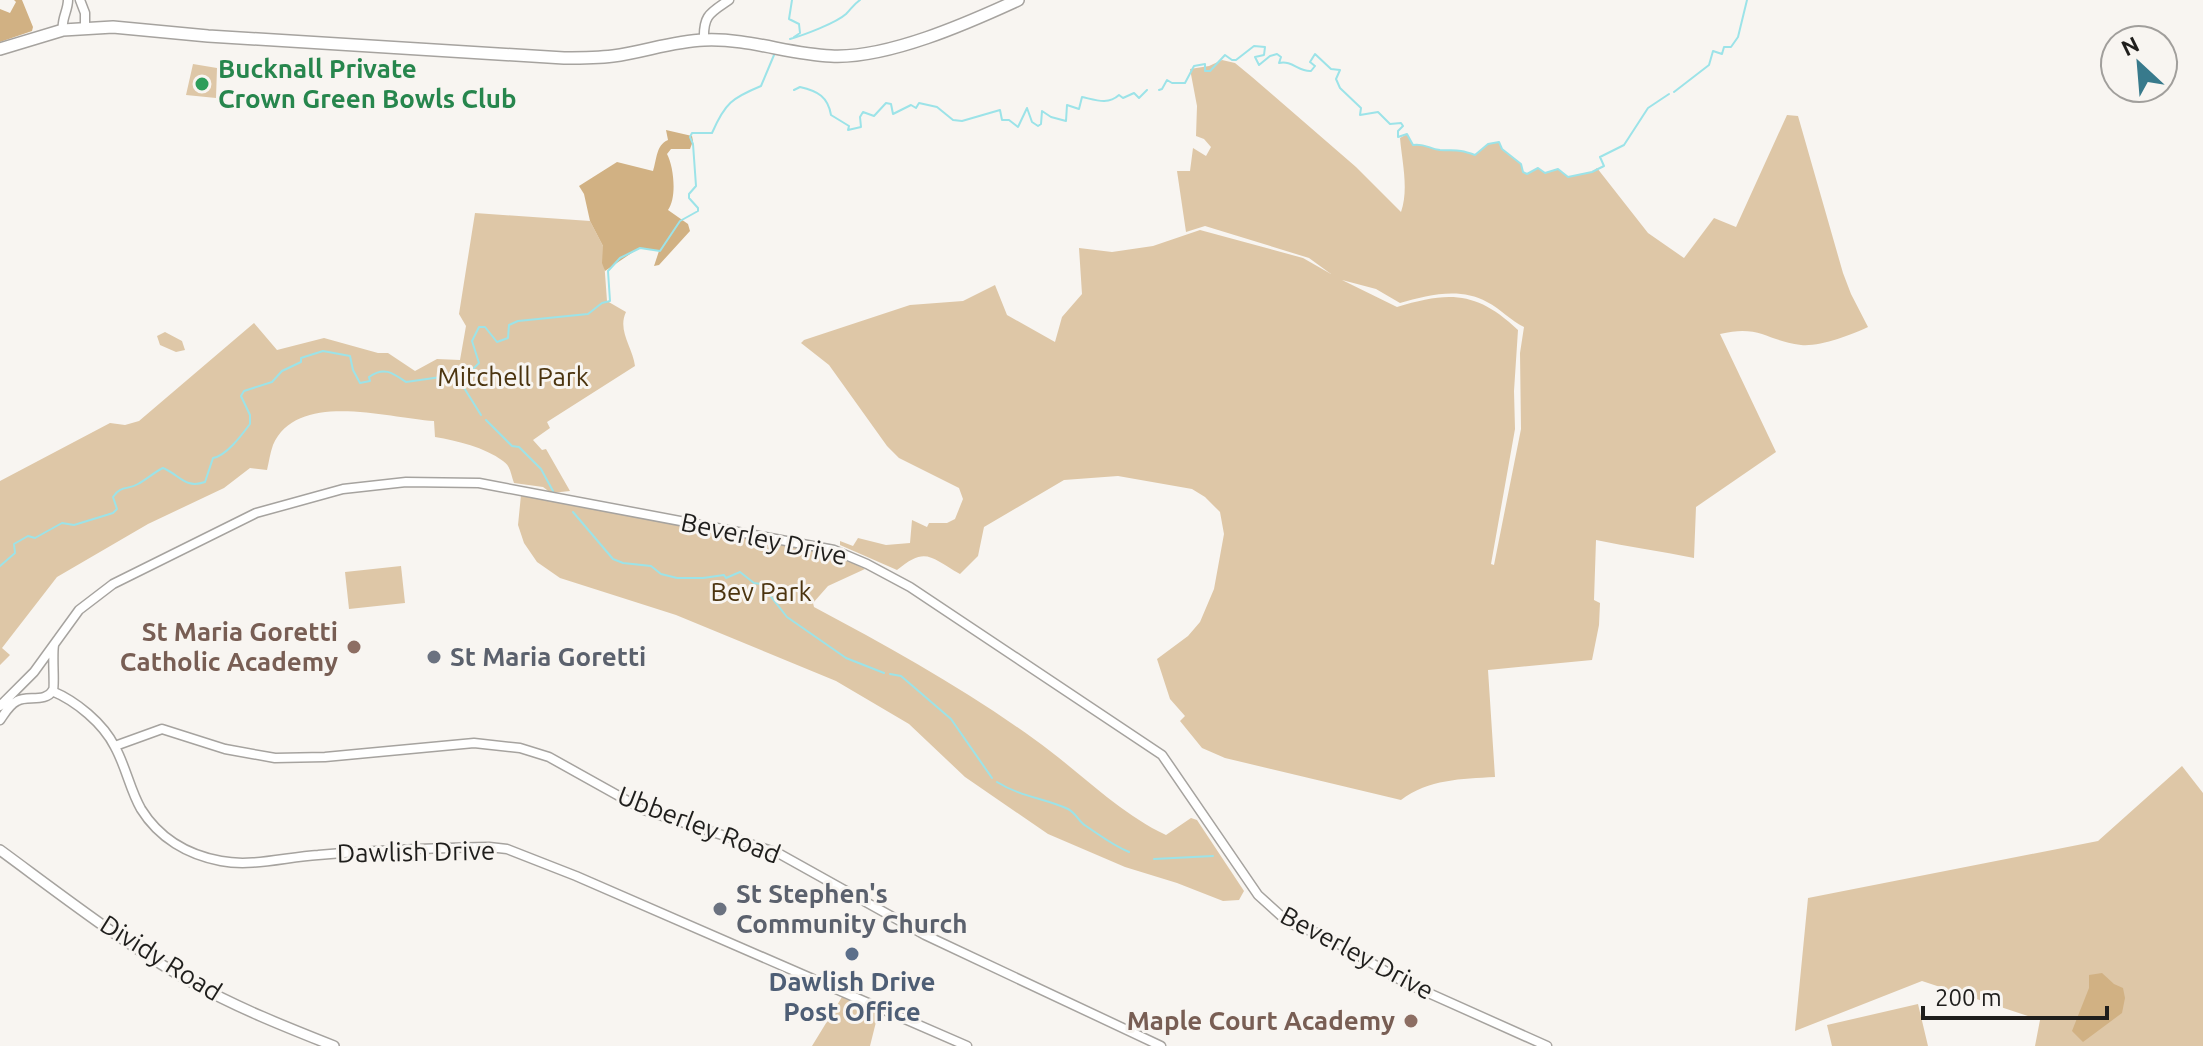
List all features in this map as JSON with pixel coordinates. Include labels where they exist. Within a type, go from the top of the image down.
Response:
[{"type":"highway","points":[[0,49],[63,30],[131,28],[197,35],[564,58],[615,56],[704,40],[744,41],[829,56],[862,54],[962,24],[1018,0]]},
{"type":"main road","name":"Dividy Road","points":[[0,850],[152,958],[193,983],[334,1046]]},
{"type":"street","points":[[63,30],[68,0]]},
{"type":"street","points":[[80,0],[84,6],[85,28]]},
{"type":"street","points":[[704,40],[705,20],[729,0]]},
{"type":"street","name":"Beverley Drive","points":[[0,706],[33,673],[66,624],[92,598],[113,584],[214,532],[285,503],[343,489],[385,483],[479,483],[834,550],[910,587],[1162,755],[1258,895],[1289,923],[1325,936],[1404,982],[1547,1046]]},
{"type":"street","points":[[0,720],[14,702],[40,697],[52,691],[54,645]]},
{"type":"street","points":[[40,697],[28,688],[33,673],[46,671],[53,677]]},
{"type":"street","name":"Dawlish Drive","points":[[52,691],[78,706],[115,746],[143,812],[168,839],[200,856],[238,864],[357,851],[507,849],[967,1046]]},
{"type":"street","name":"Ubberley Road","points":[[115,746],[162,729],[225,749],[275,758],[325,757],[474,743],[520,748],[549,757],[644,810],[778,853],[925,935],[1161,1046]]},
{"type":"green space","points":[[1222,60],[1235,63],[1356,167],[1401,212],[1405,185],[1400,138],[1407,134],[1413,145],[1475,155],[1488,144],[1499,142],[1527,174],[1538,168],[1545,173],[1558,169],[1568,177],[1597,168],[1648,233],[1684,258],[1714,218],[1736,227],[1787,115],[1798,116],[1843,273],[1868,327],[1835,340],[1808,345],[1789,343],[1754,332],[1720,334],[1776,452],[1696,507],[1694,558],[1596,540],[1594,600],[1600,603],[1592,660],[1488,670],[1495,777],[1434,784],[1401,800],[1225,758],[1202,748],[1180,721],[1185,716],[1170,699],[1157,659],[1188,636],[1200,622],[1214,589],[1224,534],[1220,512],[1192,489],[1118,476],[1064,480],[984,527],[978,556],[960,574],[935,559],[922,556],[897,570],[840,545],[840,541],[853,546],[858,538],[886,545],[910,543],[912,520],[927,527],[929,523],[947,523],[955,519],[963,499],[959,488],[899,458],[887,446],[829,365],[801,343],[804,340],[910,305],[963,301],[995,285],[1007,315],[1055,342],[1062,317],[1082,294],[1079,248],[1112,252],[1153,246],[1200,230],[1303,258],[1331,274],[1309,258],[1205,226],[1186,232],[1177,171],[1190,171],[1193,148],[1206,156],[1211,147],[1196,136],[1197,106],[1190,69]],"holes":[[[1342,280],[1376,289],[1400,303],[1444,294],[1477,297],[1524,327],[1520,353],[1521,429],[1494,565],[1491,564],[1515,429],[1518,330],[1475,301],[1432,298],[1397,307]]]},
{"type":"green space","name":"Bucknall Private Crown Green Bowls Club","points":[[193,64],[217,68],[216,98],[186,95]]},
{"type":"green space","name":"Mitchell Park","points":[[475,213],[590,221],[603,246],[607,301],[626,312],[624,333],[635,366],[547,422],[550,428],[533,440],[542,450],[546,449],[570,491],[551,493],[543,487],[514,483],[508,466],[496,456],[470,445],[435,437],[434,421],[345,411],[322,412],[302,418],[285,428],[273,445],[267,470],[250,468],[224,488],[148,524],[57,577],[2,648],[10,655],[0,665],[0,481],[110,423],[125,425],[139,421],[254,323],[277,350],[324,338],[388,353],[415,371],[437,359],[460,360],[466,326],[459,314]]},
{"type":"green space","points":[[165,332],[182,341],[185,350],[176,352],[160,345],[157,336]]},
{"type":"green space","name":"Bev Park","points":[[521,495],[833,553],[865,569],[828,586],[813,603],[814,607],[981,703],[1034,739],[1148,826],[1166,835],[1191,818],[1197,820],[1244,891],[1239,900],[1223,901],[1125,867],[1048,834],[965,777],[909,724],[836,681],[676,615],[560,578],[537,562],[524,543],[518,525]]},
{"type":"green space","points":[[401,566],[405,603],[349,609],[345,572]]},
{"type":"green space","points":[[2182,766],[2203,793],[2203,1046],[2035,1046],[2040,1020],[1922,981],[1795,1031],[1808,898],[2098,841]]},
{"type":"green space","points":[[842,997],[878,1014],[870,1046],[812,1046]]},
{"type":"green space","points":[[1918,1004],[1928,1046],[1832,1046],[1827,1025]]},
{"type":"shaded area","points":[[14,0],[22,0],[32,31],[0,42],[0,9],[10,13],[16,2]]},
{"type":"shaded area","points":[[666,130],[692,136],[690,149],[671,149],[667,154],[674,182],[668,210],[688,224],[690,231],[659,265],[654,266],[659,251],[639,248],[605,271],[603,246],[590,221],[579,186],[617,162],[653,171],[659,149],[668,140]]},
{"type":"shaded area","points":[[2102,973],[2123,988],[2122,1013],[2083,1042],[2072,1031],[2089,988],[2089,975]]},
{"type":"waterway","points":[[792,0],[789,19],[799,24],[800,33],[794,37]]},
{"type":"waterway","points":[[790,39],[835,21],[860,0]]},
{"type":"waterway","points":[[1674,92],[1709,65],[1713,51],[1722,54],[1724,47],[1731,47],[1738,37],[1747,0]]},
{"type":"waterway","points":[[1159,90],[1167,80],[1185,83],[1194,66],[1205,64],[1205,71],[1210,71],[1225,55],[1236,60],[1254,46],[1265,47],[1264,55],[1255,57],[1259,65],[1277,54],[1281,57],[1279,63],[1311,71],[1315,66],[1310,62],[1315,54],[1331,69],[1340,70],[1336,79],[1340,88],[1361,108],[1360,115],[1378,112],[1390,124],[1401,123],[1403,126],[1398,131],[1398,137],[1407,134],[1413,145],[1475,155],[1488,144],[1499,142],[1502,149],[1521,164],[1523,172],[1527,174],[1538,168],[1545,173],[1558,169],[1568,177],[1604,166],[1600,157],[1624,145],[1648,108],[1669,94]]},
{"type":"waterway","points":[[0,566],[15,553],[14,544],[28,536],[35,538],[62,523],[74,525],[113,513],[117,509],[113,497],[116,493],[163,468],[192,484],[205,482],[213,458],[228,450],[250,424],[250,415],[241,396],[244,391],[272,382],[282,371],[301,362],[301,358],[323,351],[350,356],[360,383],[370,381],[369,377],[384,371],[406,382],[455,375],[460,371],[472,370],[479,363],[472,341],[479,327],[485,327],[497,342],[508,338],[509,325],[518,321],[588,314],[610,301],[608,271],[620,258],[640,248],[660,251],[680,221],[698,211],[689,198],[696,186],[692,133],[712,133],[730,103],[761,86],[774,55]]},
{"type":"waterway","points":[[794,90],[800,87],[821,96],[831,115],[849,126],[848,130],[861,127],[863,112],[874,116],[886,103],[891,104],[893,114],[911,105],[916,108],[919,103],[937,107],[953,120],[962,121],[1000,110],[1002,120],[1009,120],[1018,127],[1027,108],[1032,122],[1038,126],[1042,111],[1066,121],[1067,105],[1079,109],[1082,97],[1106,101],[1134,93],[1139,98],[1147,90]]},
{"type":"waterway","points":[[456,375],[481,415]]},
{"type":"waterway","points":[[486,420],[541,469],[553,491]]},
{"type":"waterway","points":[[573,512],[613,559],[623,563],[651,566],[661,574],[677,578],[724,575],[726,578],[740,572],[754,583],[761,584],[787,617],[846,658],[884,673]]},
{"type":"waterway","points":[[890,674],[901,676],[951,719],[992,778]]},
{"type":"waterway","points":[[997,782],[1068,809],[1084,824],[1129,852]]},
{"type":"waterway","points":[[1154,859],[1213,856]]},
{"type":"place","name":"Bucknall Private Crown Green Bowls Club","points":[[202,84]]},
{"type":"place","name":"St Maria Goretti Catholic Academy","points":[[354,647]]},
{"type":"place","name":"St Maria Goretti","points":[[434,657]]},
{"type":"place","name":"St Stephen's Community Church","points":[[720,909]]},
{"type":"place","name":"Dawlish Drive Post Office","points":[[852,954]]},
{"type":"place","name":"Maple Court Academy","points":[[1411,1021]]}]
